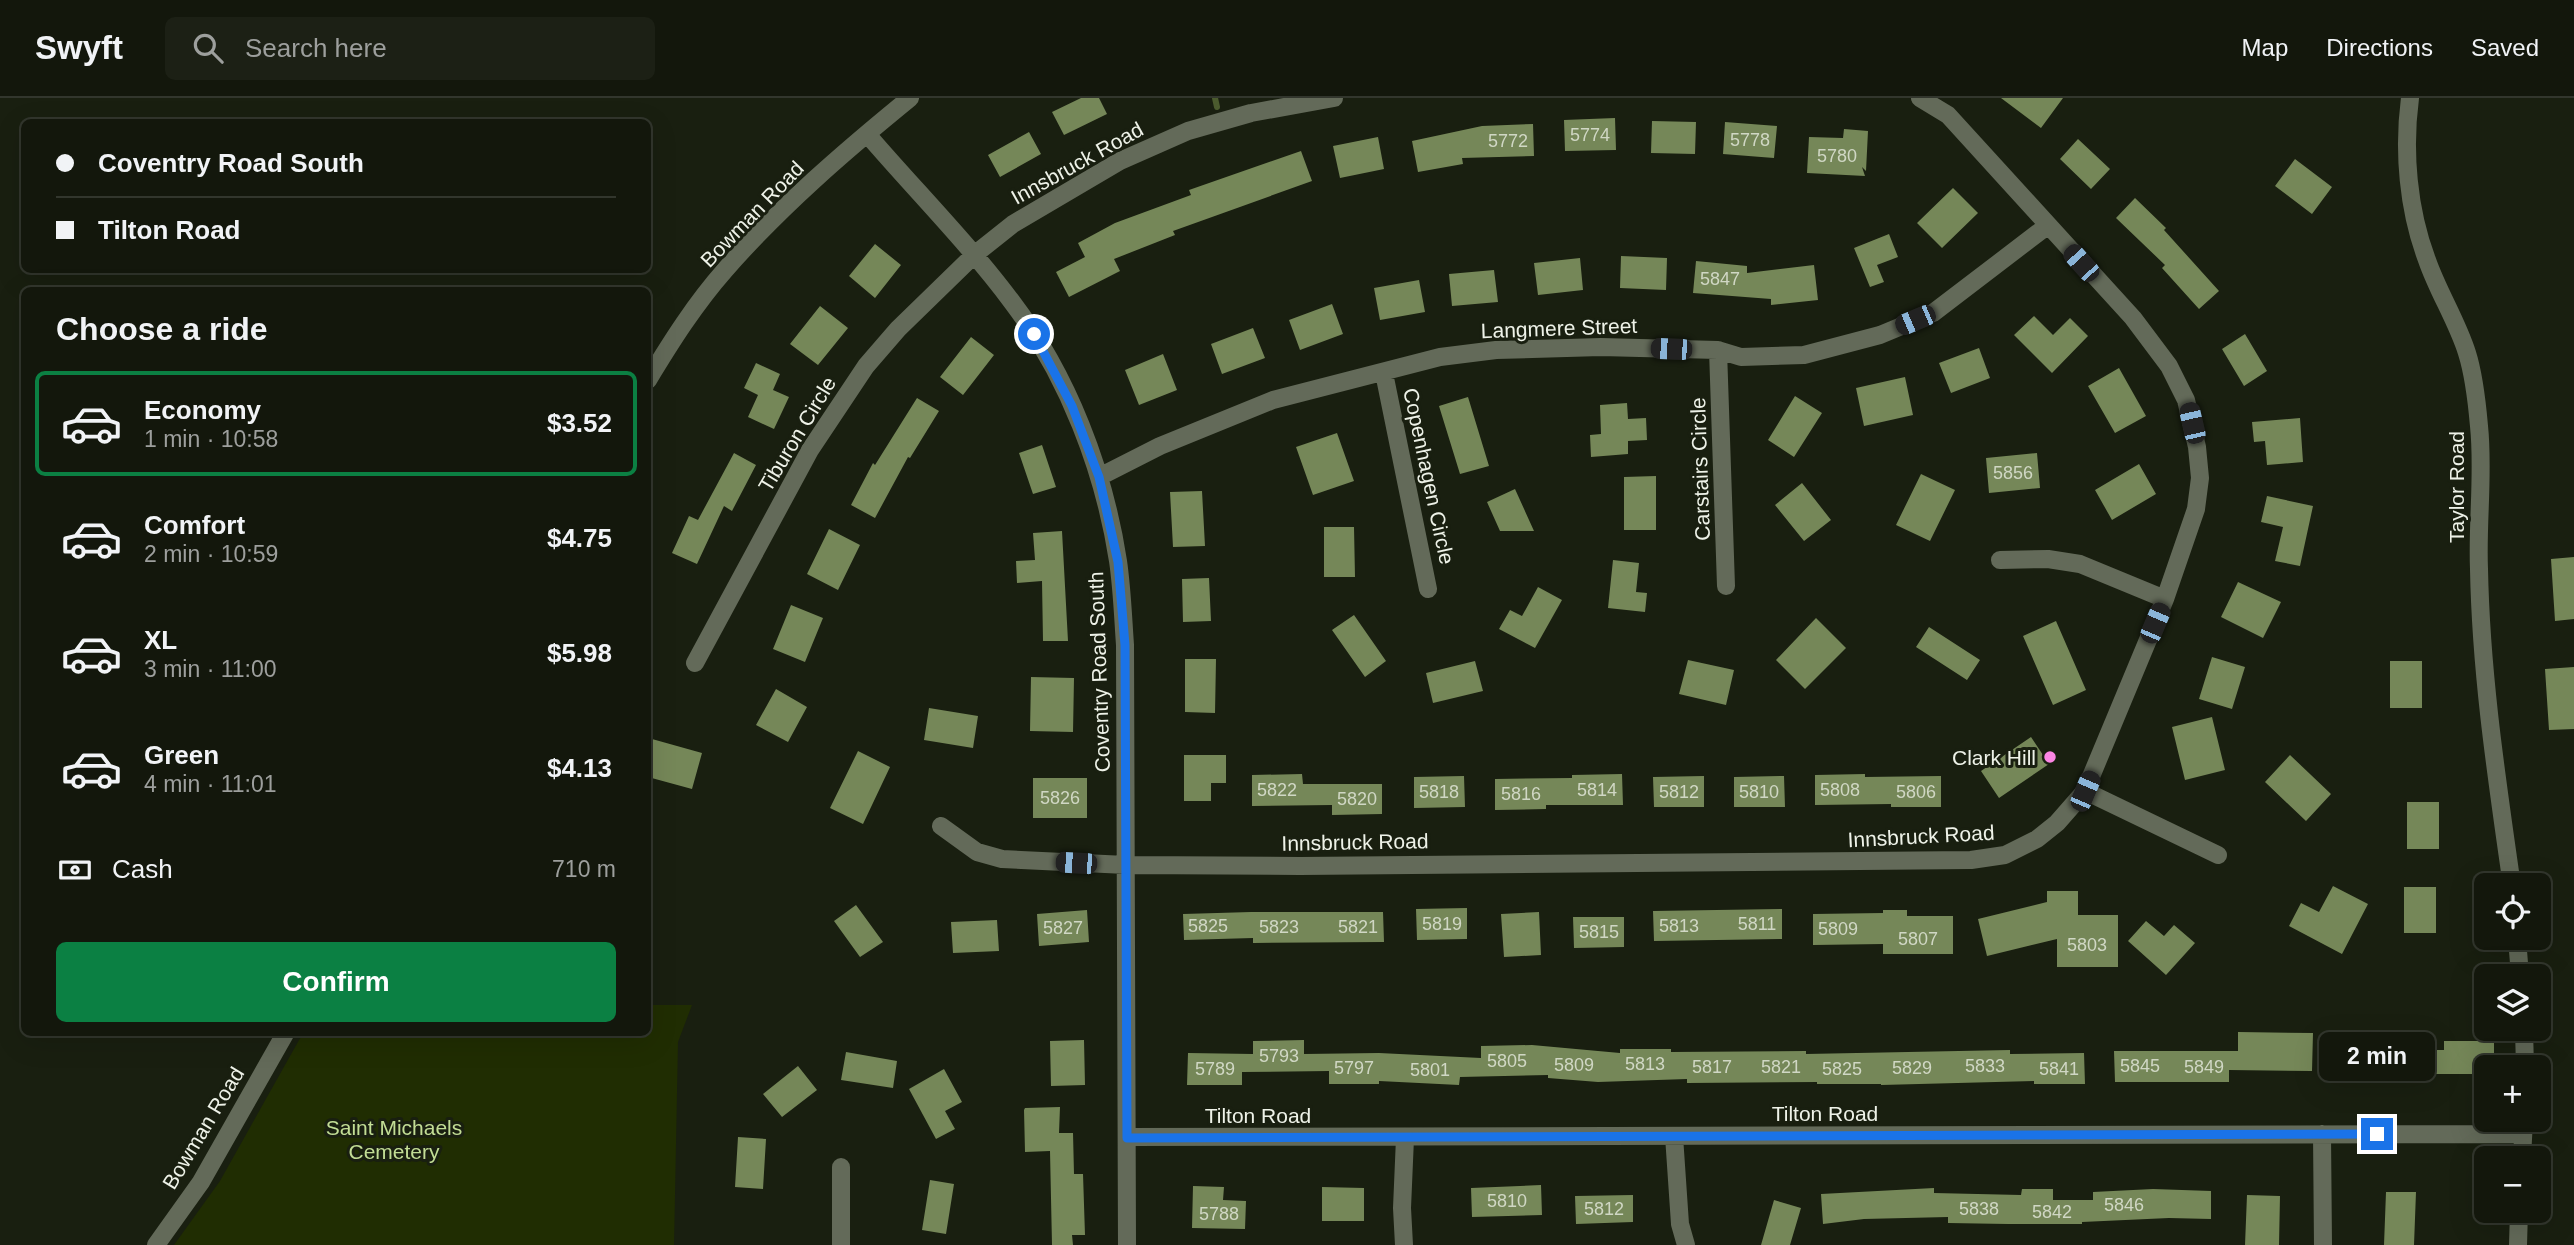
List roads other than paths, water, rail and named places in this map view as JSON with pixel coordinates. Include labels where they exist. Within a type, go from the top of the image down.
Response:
[{"type":"street","name":"Bowman Road","points":[[651,375],[681,326],[725,270],[782,211],[866,134],[910,98]]},
{"type":"street","name":"Innsbruck Road","points":[[974,255],[1013,223],[1120,161],[1188,131],[1251,113],[1334,98]]},
{"type":"street","name":"Innsbruck Road","points":[[940,826],[977,852],[1002,859],[1126,865],[1971,860],[2006,855],[2037,839],[2057,823],[2085,791],[2165,599],[2196,509],[2200,478],[2197,447],[2186,400],[2169,366],[2133,318],[1948,115],[1920,98]]},
{"type":"street","name":"Taylor Road","points":[[2410,98],[2407,122],[2410,187],[2419,234],[2427,260],[2468,354],[2479,427],[2479,567],[2485,689],[2510,873]]},
{"type":"street","name":"Coventry Road South","points":[[866,134],[1013,303],[1044,350],[1072,406],[1099,477],[1118,562],[1125,645],[1127,1245]]},
{"type":"street","name":"Langmere Street","points":[[1099,477],[1160,446],[1273,400],[1440,357],[1496,350],[1601,347],[1718,350],[1741,357],[1804,355],[1880,335],[1933,313],[2048,226]]},
{"type":"street","name":"Tiburon Circle","points":[[695,663],[810,450],[866,366],[898,329],[974,255]]},
{"type":"street","name":"Carstairs Circle","points":[[1718,350],[1726,586]]},
{"type":"street","name":"Copenhagen Circle","points":[[1384,373],[1428,589]]},
{"type":"street","points":[[2000,560],[2048,559],[2080,564],[2165,599]]},
{"type":"street","points":[[2085,791],[2218,856]]},
{"type":"street","name":"Bowman Road","points":[[156,1245],[205,1175],[284,1036]]},
{"type":"street","name":"Tilton Road","points":[[1127,1138],[2322,1134],[2474,1129]]},
{"type":"street","points":[[2322,1134],[2323,1245]]},
{"type":"street","points":[[1674,1136],[1680,1224],[1686,1245]]},
{"type":"street","points":[[1404,1245],[1402,1208],[1405,1138]]},
{"type":"street","points":[[841,1167],[841,1245]]},
{"type":"street","points":[[2518,1245],[2519,1223]]},
{"type":"waterway","points":[[1215,98],[1217,107]]},
{"type":"place","name":"Clark Hill","points":[[2050,757]]},
{"type":"park label","name":"Saint Michaels Cemetery","points":[[394,1139]]}]
